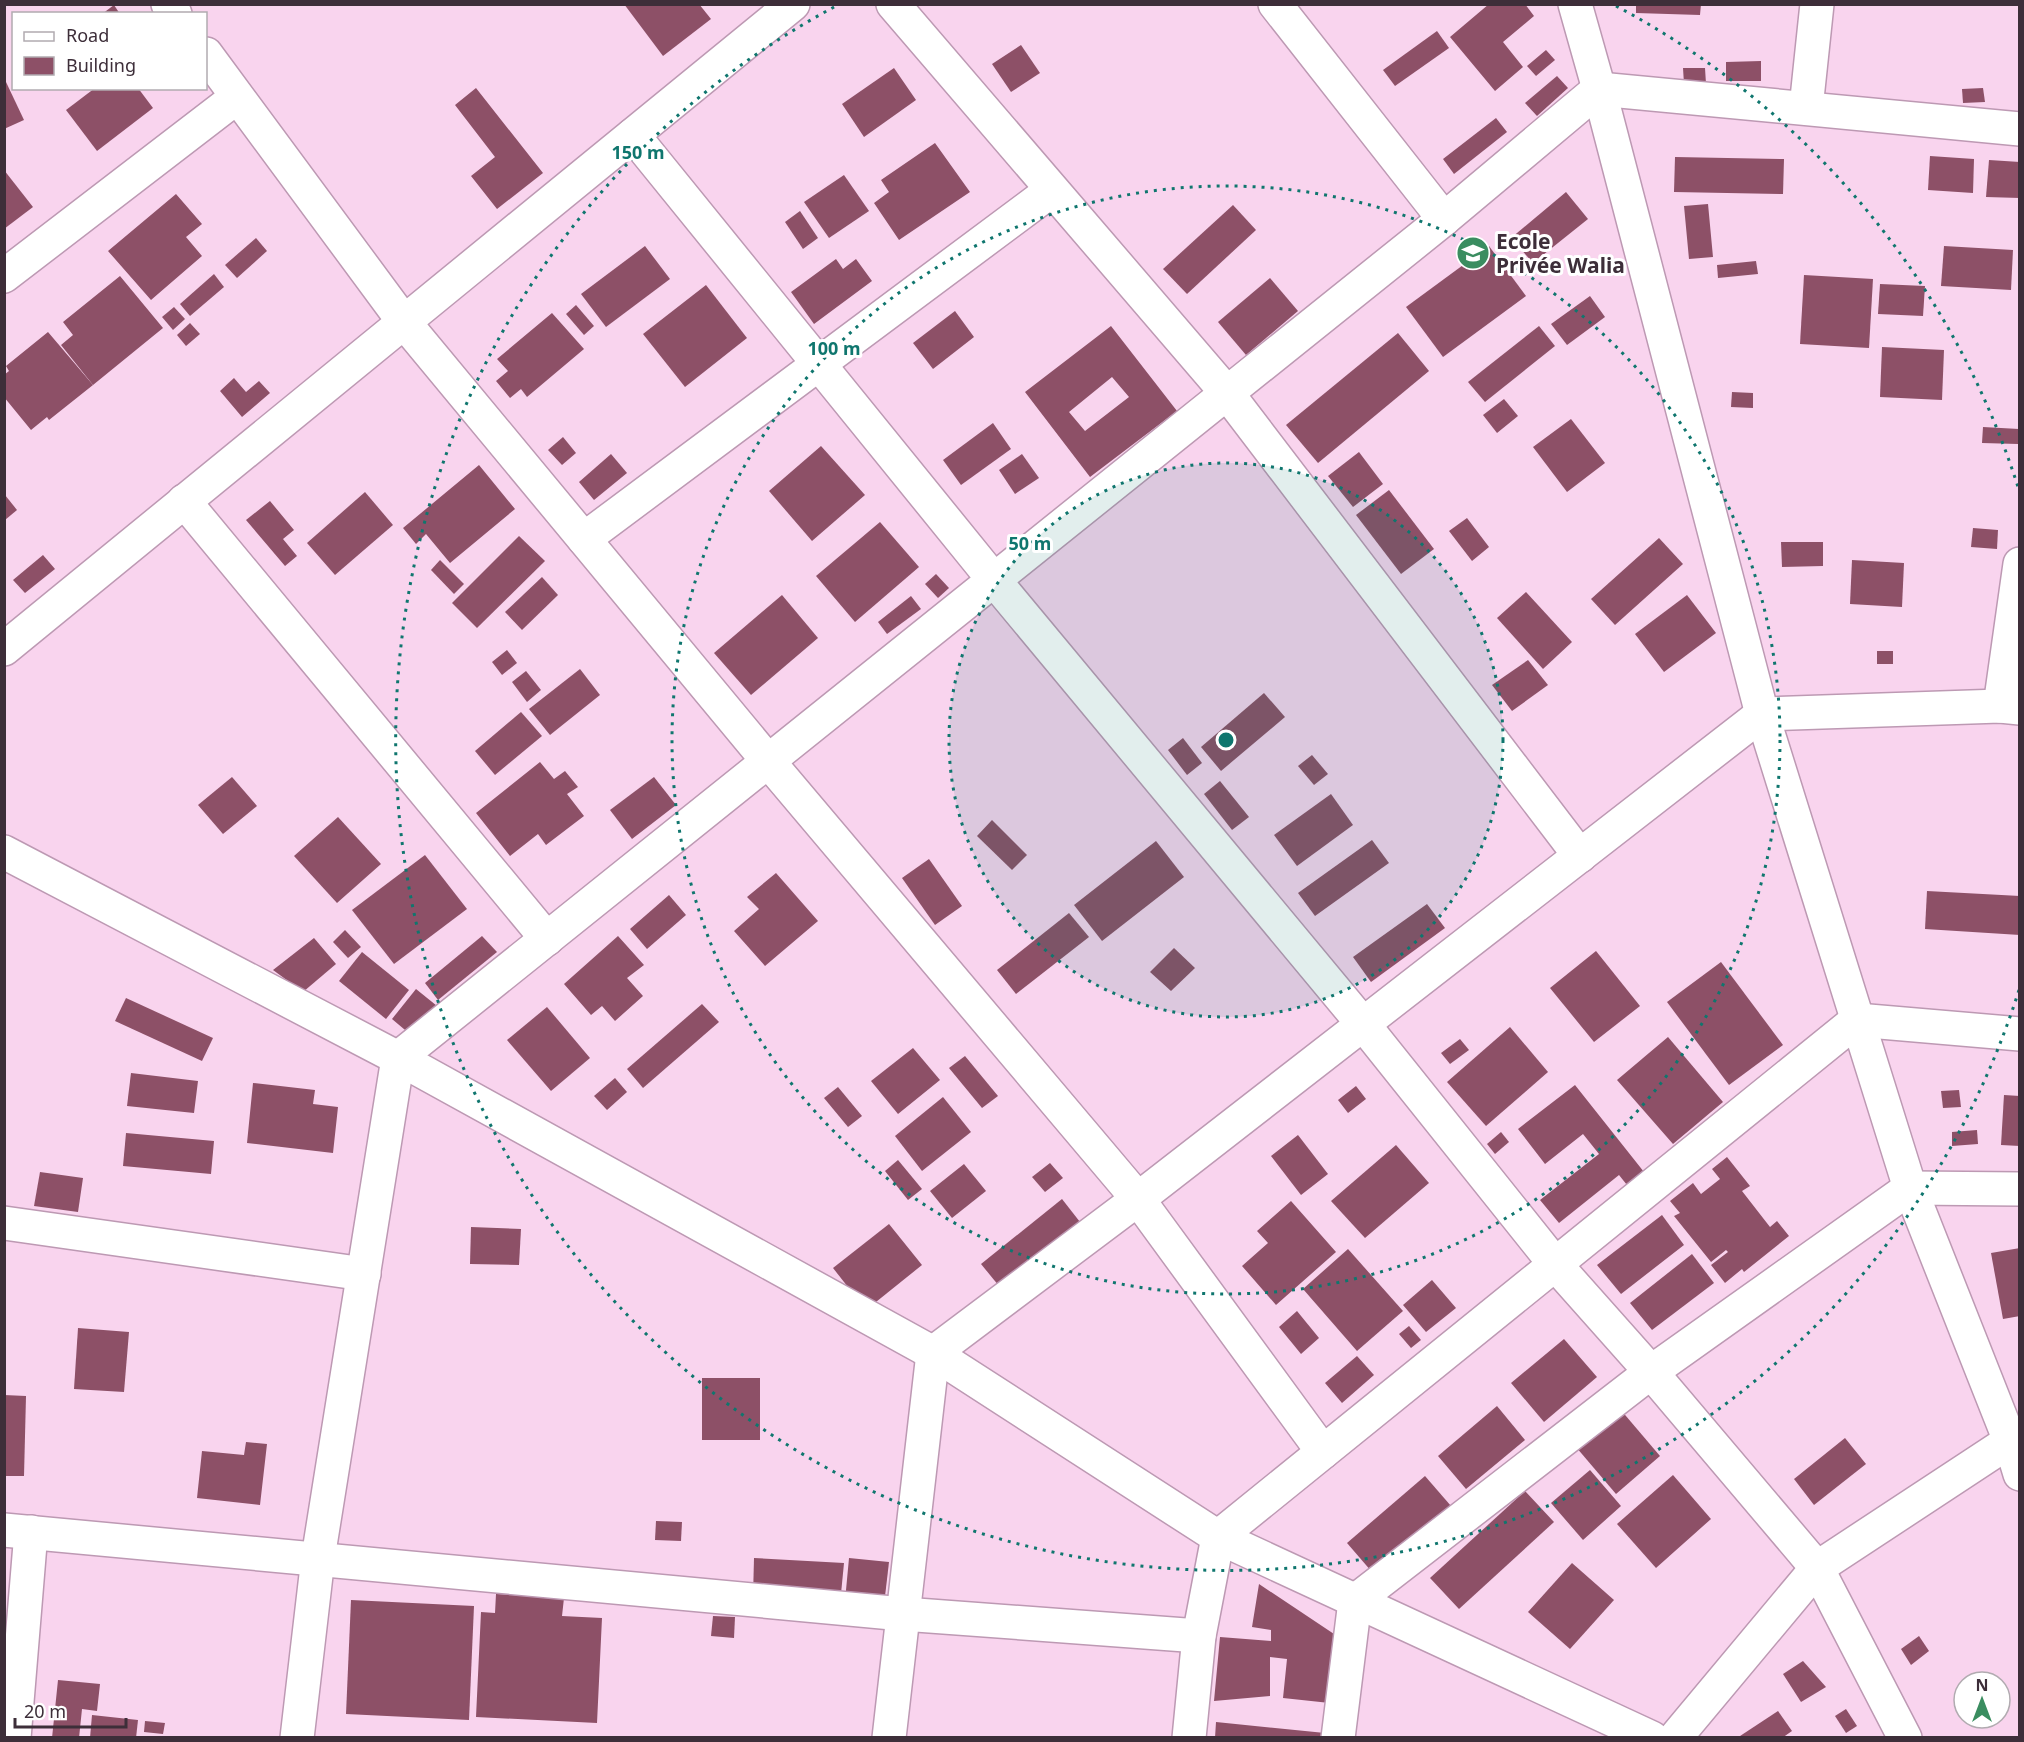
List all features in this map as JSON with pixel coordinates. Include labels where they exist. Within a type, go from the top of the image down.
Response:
[{"type":"street","points":[[4,649],[793,4]]},
{"type":"street","points":[[893,4],[1227,393],[1580,856]]},
{"type":"street","points":[[1275,4],[1444,219]]},
{"type":"street","points":[[1575,4],[1762,714],[1910,1188],[2015,1441],[2019,1474]]},
{"type":"street","points":[[1806,108],[1817,4]]},
{"type":"street","points":[[207,55],[404,322],[768,761],[1138,1199],[1323,1452]]},
{"type":"street","points":[[297,1737],[318,1558],[398,1058],[1444,219],[1599,89],[2019,129]]},
{"type":"street","points":[[4,276],[237,97]]},
{"type":"street","points":[[633,135],[994,580],[1363,1024],[1555,1264],[1651,1371],[1817,1568],[1905,1737]]},
{"type":"street","points":[[584,539],[1052,190]]},
{"type":"street","points":[[184,501],[547,939]]},
{"type":"street","points":[[889,1737],[933,1353],[1138,1199],[1762,714],[2010,707],[2019,564]]},
{"type":"street","points":[[4,852],[398,1058],[933,1353],[1218,1537],[1652,1737]]},
{"type":"street","points":[[1189,1737],[1199,1636],[1218,1537],[1857,1020],[2019,1034]]},
{"type":"street","points":[[1338,1737],[1355,1601],[1651,1371],[1910,1188],[2019,1189]]},
{"type":"street","points":[[4,1223],[364,1274]]},
{"type":"street","points":[[1674,1737],[1817,1568],[2015,1441]]},
{"type":"street","points":[[14,1737],[18,1531],[903,1614],[1199,1636]]},
{"type":"building","points":[[624,4],[699,4],[711,19],[663,56]]},
{"type":"building","points":[[1489,4],[1525,4],[1534,16],[1503,42],[1523,67],[1495,91],[1450,37]]},
{"type":"building","points":[[1636,4],[1701,4],[1700,15],[1636,13]]},
{"type":"building","points":[[114,5],[119,12],[105,12]]},
{"type":"building","points":[[1437,31],[1449,48],[1395,86],[1383,70]]},
{"type":"building","points":[[1021,45],[1040,73],[1011,92],[992,64]]},
{"type":"building","points":[[1546,50],[1555,60],[1536,76],[1527,66]]},
{"type":"building","points":[[1761,61],[1761,81],[1726,81],[1726,62]]},
{"type":"building","points":[[894,68],[916,100],[864,137],[842,104]]},
{"type":"building","points":[[1683,68],[1705,68],[1706,84],[1684,84]]},
{"type":"building","points":[[1557,76],[1568,88],[1537,116],[1525,103]]},
{"type":"building","points":[[6,82],[24,120],[4,129],[4,83]]},
{"type":"building","points":[[476,88],[543,173],[497,209],[471,176],[495,157],[455,105]]},
{"type":"building","points":[[1983,88],[1985,102],[1963,103],[1962,89]]},
{"type":"building","points":[[92,90],[140,90],[153,108],[97,151],[66,110]]},
{"type":"building","points":[[1496,118],[1507,132],[1454,174],[1443,159]]},
{"type":"building","points":[[935,143],[970,192],[899,240],[874,203],[889,192],[881,180]]},
{"type":"building","points":[[1930,156],[1974,159],[1973,193],[1928,190]]},
{"type":"building","points":[[1675,157],[1784,159],[1783,194],[1674,192]]},
{"type":"building","points":[[1989,160],[2020,162],[2020,198],[1986,197]]},
{"type":"building","points":[[4,170],[33,207],[4,229]]},
{"type":"building","points":[[844,175],[869,211],[829,238],[804,202]]},
{"type":"building","points":[[1566,192],[1588,219],[1533,263],[1511,238]]},
{"type":"building","points":[[176,194],[202,224],[186,237],[202,256],[151,300],[108,251]]},
{"type":"building","points":[[1708,204],[1713,257],[1689,259],[1684,206]]},
{"type":"building","points":[[1233,205],[1256,230],[1187,294],[1163,269]]},
{"type":"building","points":[[800,211],[818,238],[803,249],[785,222]]},
{"type":"building","points":[[256,238],[267,251],[237,278],[225,265]]},
{"type":"building","points":[[645,246],[670,279],[606,327],[581,294]]},
{"type":"building","points":[[1489,246],[1526,296],[1443,357],[1406,307]]},
{"type":"building","points":[[1944,246],[2013,250],[2011,290],[1941,286]]},
{"type":"building","points":[[836,259],[843,269],[856,259],[872,281],[814,324],[791,292]]},
{"type":"building","points":[[1756,261],[1758,274],[1718,278],[1717,265]]},
{"type":"building","points":[[214,274],[224,287],[190,316],[180,304]]},
{"type":"building","points":[[1804,275],[1873,279],[1869,348],[1800,344]]},
{"type":"building","points":[[120,276],[163,328],[93,385],[61,345],[73,335],[63,322]]},
{"type":"building","points":[[1270,278],[1298,311],[1246,355],[1218,322]]},
{"type":"building","points":[[1880,284],[1925,286],[1923,316],[1878,314]]},
{"type":"building","points":[[706,285],[747,338],[685,387],[643,334]]},
{"type":"building","points":[[1590,296],[1605,317],[1567,345],[1551,324]]},
{"type":"building","points":[[576,305],[594,326],[584,335],[566,314]]},
{"type":"building","points":[[174,307],[185,319],[173,330],[162,317]]},
{"type":"building","points":[[955,311],[974,337],[933,369],[913,343]]},
{"type":"building","points":[[552,313],[584,349],[527,397],[521,389],[510,398],[496,381],[508,371],[497,359]]},
{"type":"building","points":[[190,323],[200,334],[186,346],[177,335]]},
{"type":"building","points":[[1111,326],[1177,411],[1090,477],[1025,392]],"holes":[[[1112,377],[1129,397],[1085,431],[1069,412]]]},
{"type":"building","points":[[1539,326],[1555,346],[1485,402],[1468,382]]},
{"type":"building","points":[[48,332],[93,385],[49,420],[47,417],[31,430],[4,397],[4,375],[9,371],[6,366]]},
{"type":"building","points":[[1398,333],[1429,371],[1318,463],[1286,425]]},
{"type":"building","points":[[1882,347],[1944,350],[1942,400],[1880,397]]},
{"type":"building","points":[[234,378],[246,392],[259,381],[270,393],[242,417],[220,391]]},
{"type":"building","points":[[1732,392],[1753,393],[1753,408],[1731,407]]},
{"type":"building","points":[[1504,399],[1518,416],[1497,433],[1483,415]]},
{"type":"building","points":[[1571,419],[1605,463],[1567,492],[1533,447]]},
{"type":"building","points":[[993,423],[1011,449],[961,485],[943,460]]},
{"type":"building","points":[[1983,427],[2019,429],[2018,444],[1982,443]]},
{"type":"building","points":[[563,437],[576,453],[562,465],[548,450]]},
{"type":"building","points":[[821,446],[865,495],[812,541],[769,491]]},
{"type":"building","points":[[1359,452],[1383,484],[1353,507],[1328,476]]},
{"type":"building","points":[[611,454],[627,473],[594,500],[579,482]]},
{"type":"building","points":[[1022,454],[1039,478],[1015,494],[999,470]]},
{"type":"building","points":[[479,465],[515,509],[450,563],[426,534],[416,544],[403,528]]},
{"type":"building","points":[[1389,490],[1434,549],[1401,574],[1356,515]]},
{"type":"building","points":[[365,492],[393,525],[335,575],[307,543]]},
{"type":"building","points":[[5,495],[17,510],[5,520]]},
{"type":"building","points":[[270,501],[294,530],[283,539],[297,556],[285,566],[246,520]]},
{"type":"building","points":[[1467,518],[1489,547],[1472,561],[1449,531]]},
{"type":"building","points":[[880,522],[919,567],[855,622],[816,576]]},
{"type":"building","points":[[1973,528],[1998,530],[1997,549],[1971,547]]},
{"type":"building","points":[[519,536],[545,561],[477,628],[452,603]]},
{"type":"building","points":[[1659,538],[1683,564],[1615,625],[1591,599]]},
{"type":"building","points":[[1781,542],[1823,542],[1823,566],[1782,567]]},
{"type":"building","points":[[43,555],[55,569],[25,593],[13,580]]},
{"type":"building","points":[[440,560],[464,584],[454,594],[431,570]]},
{"type":"building","points":[[1852,560],[1904,563],[1902,607],[1850,604]]},
{"type":"building","points":[[936,574],[949,588],[938,598],[925,584]]},
{"type":"building","points":[[542,577],[558,595],[522,630],[505,612]]},
{"type":"building","points":[[1526,592],[1572,642],[1543,669],[1497,618]]},
{"type":"building","points":[[782,595],[818,638],[751,695],[714,653]]},
{"type":"building","points":[[1687,595],[1716,633],[1664,672],[1635,634]]},
{"type":"building","points":[[911,596],[921,609],[887,634],[878,622]]},
{"type":"building","points":[[507,650],[517,663],[502,675],[492,662]]},
{"type":"building","points":[[1877,651],[1893,651],[1893,664],[1877,664]]},
{"type":"building","points":[[1528,660],[1548,685],[1512,711],[1492,685]]},
{"type":"building","points":[[580,669],[600,695],[550,735],[529,709]]},
{"type":"building","points":[[526,671],[541,690],[527,702],[512,682]]},
{"type":"building","points":[[1264,693],[1285,717],[1221,771],[1201,747]]},
{"type":"building","points":[[521,712],[542,736],[495,775],[475,751]]},
{"type":"building","points":[[1183,738],[1202,763],[1187,775],[1168,750]]},
{"type":"building","points":[[1312,755],[1328,774],[1314,785],[1298,766]]},
{"type":"building","points":[[540,762],[554,779],[565,771],[578,787],[567,794],[584,816],[546,845],[538,834],[510,856],[476,813]]},
{"type":"building","points":[[232,777],[257,806],[223,834],[198,805]]},
{"type":"building","points":[[654,777],[676,805],[632,839],[610,810]]},
{"type":"building","points":[[1220,781],[1249,817],[1232,830],[1204,794]]},
{"type":"building","points":[[1331,794],[1353,825],[1297,866],[1274,835]]},
{"type":"building","points":[[338,817],[381,864],[337,903],[294,856]]},
{"type":"building","points":[[992,820],[1027,855],[1012,870],[977,836]]},
{"type":"building","points":[[1372,840],[1389,863],[1315,916],[1298,893]]},
{"type":"building","points":[[1156,841],[1184,877],[1102,941],[1074,905]]},
{"type":"building","points":[[425,855],[467,909],[394,964],[352,910]]},
{"type":"building","points":[[929,859],[962,906],[935,925],[902,878]]},
{"type":"building","points":[[776,873],[818,921],[765,966],[734,931],[759,909],[747,897]]},
{"type":"building","points":[[1927,891],[2020,896],[2020,935],[1925,929]]},
{"type":"building","points":[[669,895],[686,915],[647,949],[630,929]]},
{"type":"building","points":[[1427,904],[1445,928],[1371,982],[1353,957]]},
{"type":"building","points":[[1069,913],[1089,937],[1016,994],[997,970]]},
{"type":"building","points":[[345,930],[361,947],[348,958],[333,942]]},
{"type":"building","points":[[482,936],[497,952],[438,1000],[425,983]]},
{"type":"building","points":[[618,936],[644,965],[627,978],[643,996],[615,1021],[602,1006],[591,1015],[564,984]]},
{"type":"building","points":[[314,938],[336,964],[303,992],[273,970]]},
{"type":"building","points":[[1174,948],[1195,968],[1171,991],[1150,972]]},
{"type":"building","points":[[1596,951],[1640,1006],[1594,1042],[1550,988]]},
{"type":"building","points":[[362,952],[409,990],[386,1019],[339,981]]},
{"type":"building","points":[[1721,962],[1783,1045],[1729,1085],[1667,1002]]},
{"type":"building","points":[[416,989],[442,1010],[417,1040],[392,1019]]},
{"type":"building","points":[[126,998],[213,1038],[202,1061],[115,1021]]},
{"type":"building","points":[[702,1004],[719,1022],[643,1088],[627,1069]]},
{"type":"building","points":[[547,1007],[590,1058],[551,1091],[507,1040]]},
{"type":"building","points":[[1510,1027],[1548,1072],[1486,1126],[1447,1082]]},
{"type":"building","points":[[1668,1037],[1723,1102],[1673,1144],[1617,1080]]},
{"type":"building","points":[[1460,1039],[1469,1050],[1450,1064],[1441,1053]]},
{"type":"building","points":[[913,1048],[940,1080],[898,1114],[871,1081]]},
{"type":"building","points":[[965,1056],[998,1096],[982,1108],[949,1068]]},
{"type":"building","points":[[131,1073],[198,1081],[194,1113],[127,1106]]},
{"type":"building","points":[[615,1078],[627,1092],[607,1110],[594,1096]]},
{"type":"building","points":[[253,1083],[315,1090],[313,1104],[338,1107],[333,1153],[247,1143]]},
{"type":"building","points":[[1575,1085],[1644,1172],[1627,1185],[1619,1175],[1559,1223],[1540,1200],[1599,1154],[1583,1134],[1545,1164],[1518,1129]]},
{"type":"building","points":[[1356,1086],[1366,1099],[1348,1113],[1338,1100]]},
{"type":"building","points":[[838,1087],[862,1116],[848,1127],[824,1098]]},
{"type":"building","points":[[1959,1090],[1961,1107],[1943,1108],[1941,1091]]},
{"type":"building","points":[[2004,1095],[2020,1096],[2020,1146],[2001,1145]]},
{"type":"building","points":[[943,1097],[971,1132],[922,1171],[895,1136]]},
{"type":"building","points":[[1977,1130],[1978,1144],[1952,1146],[1952,1132]]},
{"type":"building","points":[[1501,1132],[1509,1142],[1495,1154],[1487,1144]]},
{"type":"building","points":[[126,1133],[214,1141],[211,1174],[123,1166]]},
{"type":"building","points":[[1298,1135],[1328,1174],[1301,1195],[1271,1156]]},
{"type":"building","points":[[1396,1145],[1429,1183],[1365,1238],[1331,1201]]},
{"type":"building","points":[[1727,1157],[1750,1186],[1742,1191],[1770,1227],[1777,1221],[1789,1236],[1744,1272],[1742,1269],[1725,1283],[1711,1265],[1728,1252],[1726,1250],[1711,1262],[1674,1216],[1680,1213],[1670,1201],[1693,1183],[1701,1194],[1720,1179],[1712,1169]]},
{"type":"building","points":[[898,1160],[922,1189],[908,1200],[885,1171]]},
{"type":"building","points":[[1050,1163],[1063,1178],[1045,1192],[1032,1177]]},
{"type":"building","points":[[964,1164],[986,1191],[952,1218],[930,1191]]},
{"type":"building","points":[[40,1172],[83,1178],[78,1212],[34,1206]]},
{"type":"building","points":[[1062,1199],[1080,1222],[999,1286],[981,1264]]},
{"type":"building","points":[[1291,1201],[1336,1252],[1276,1305],[1242,1266],[1268,1243],[1257,1231]]},
{"type":"building","points":[[1662,1215],[1684,1245],[1621,1294],[1597,1265]]},
{"type":"building","points":[[889,1224],[922,1265],[866,1310],[833,1268]]},
{"type":"building","points":[[471,1227],[521,1229],[519,1265],[470,1264]]},
{"type":"building","points":[[2020,1248],[2020,1316],[2003,1319],[1991,1253]]},
{"type":"building","points":[[1348,1249],[1403,1311],[1357,1351],[1303,1289]]},
{"type":"building","points":[[1692,1254],[1714,1283],[1652,1330],[1630,1303]]},
{"type":"building","points":[[1432,1280],[1456,1308],[1426,1332],[1403,1305]]},
{"type":"building","points":[[1297,1311],[1319,1338],[1301,1354],[1279,1327]]},
{"type":"building","points":[[1409,1326],[1421,1340],[1411,1348],[1399,1334]]},
{"type":"building","points":[[78,1328],[129,1332],[124,1392],[74,1389]]},
{"type":"building","points":[[1564,1339],[1597,1377],[1544,1422],[1511,1383]]},
{"type":"building","points":[[1357,1356],[1374,1375],[1342,1403],[1325,1383]]},
{"type":"building","points":[[702,1378],[760,1378],[760,1440],[702,1440]]},
{"type":"building","points":[[4,1395],[26,1396],[24,1476],[4,1476]]},
{"type":"building","points":[[1497,1406],[1525,1440],[1466,1489],[1438,1456]]},
{"type":"building","points":[[1620,1409],[1660,1456],[1616,1494],[1576,1447]]},
{"type":"building","points":[[1845,1438],[1866,1464],[1814,1505],[1794,1479]]},
{"type":"building","points":[[246,1442],[267,1444],[260,1505],[197,1498],[202,1451],[244,1455]]},
{"type":"building","points":[[1590,1470],[1621,1506],[1583,1540],[1551,1503]]},
{"type":"building","points":[[1673,1475],[1711,1519],[1656,1568],[1617,1524]]},
{"type":"building","points":[[1425,1476],[1451,1506],[1372,1572],[1347,1543]]},
{"type":"building","points":[[1525,1491],[1554,1522],[1459,1609],[1430,1578]]},
{"type":"building","points":[[656,1521],[682,1522],[681,1541],[655,1540]]},
{"type":"building","points":[[754,1558],[844,1563],[840,1604],[753,1597]]},
{"type":"building","points":[[849,1558],[889,1562],[884,1605],[845,1601]]},
{"type":"building","points":[[1572,1563],[1614,1600],[1570,1649],[1528,1612]]},
{"type":"building","points":[[1259,1584],[1337,1636],[1339,1704],[1283,1698],[1287,1659],[1270,1657],[1270,1696],[1214,1701],[1220,1637],[1271,1641],[1271,1630],[1252,1627]]},
{"type":"building","points":[[496,1594],[564,1598],[562,1616],[602,1618],[597,1723],[476,1717],[481,1612],[495,1613]]},
{"type":"building","points":[[351,1600],[474,1606],[469,1720],[346,1714]]},
{"type":"building","points":[[713,1616],[735,1617],[734,1638],[711,1636]]},
{"type":"building","points":[[1919,1636],[1929,1651],[1911,1665],[1901,1649]]},
{"type":"building","points":[[1803,1661],[1826,1687],[1801,1702],[1783,1674]]},
{"type":"building","points":[[58,1680],[100,1684],[97,1711],[82,1709],[79,1738],[52,1738]]},
{"type":"building","points":[[1846,1709],[1857,1726],[1846,1733],[1835,1716]]},
{"type":"building","points":[[1778,1711],[1792,1731],[1782,1738],[1737,1738]]},
{"type":"building","points":[[92,1715],[138,1720],[136,1738],[90,1738]]},
{"type":"building","points":[[145,1721],[165,1723],[163,1734],[144,1732]]},
{"type":"building","points":[[1216,1722],[1325,1733],[1324,1738],[1215,1738]]},
{"type":"place","name":"Ecole Privée Walia","points":[[1473,253]]}]
